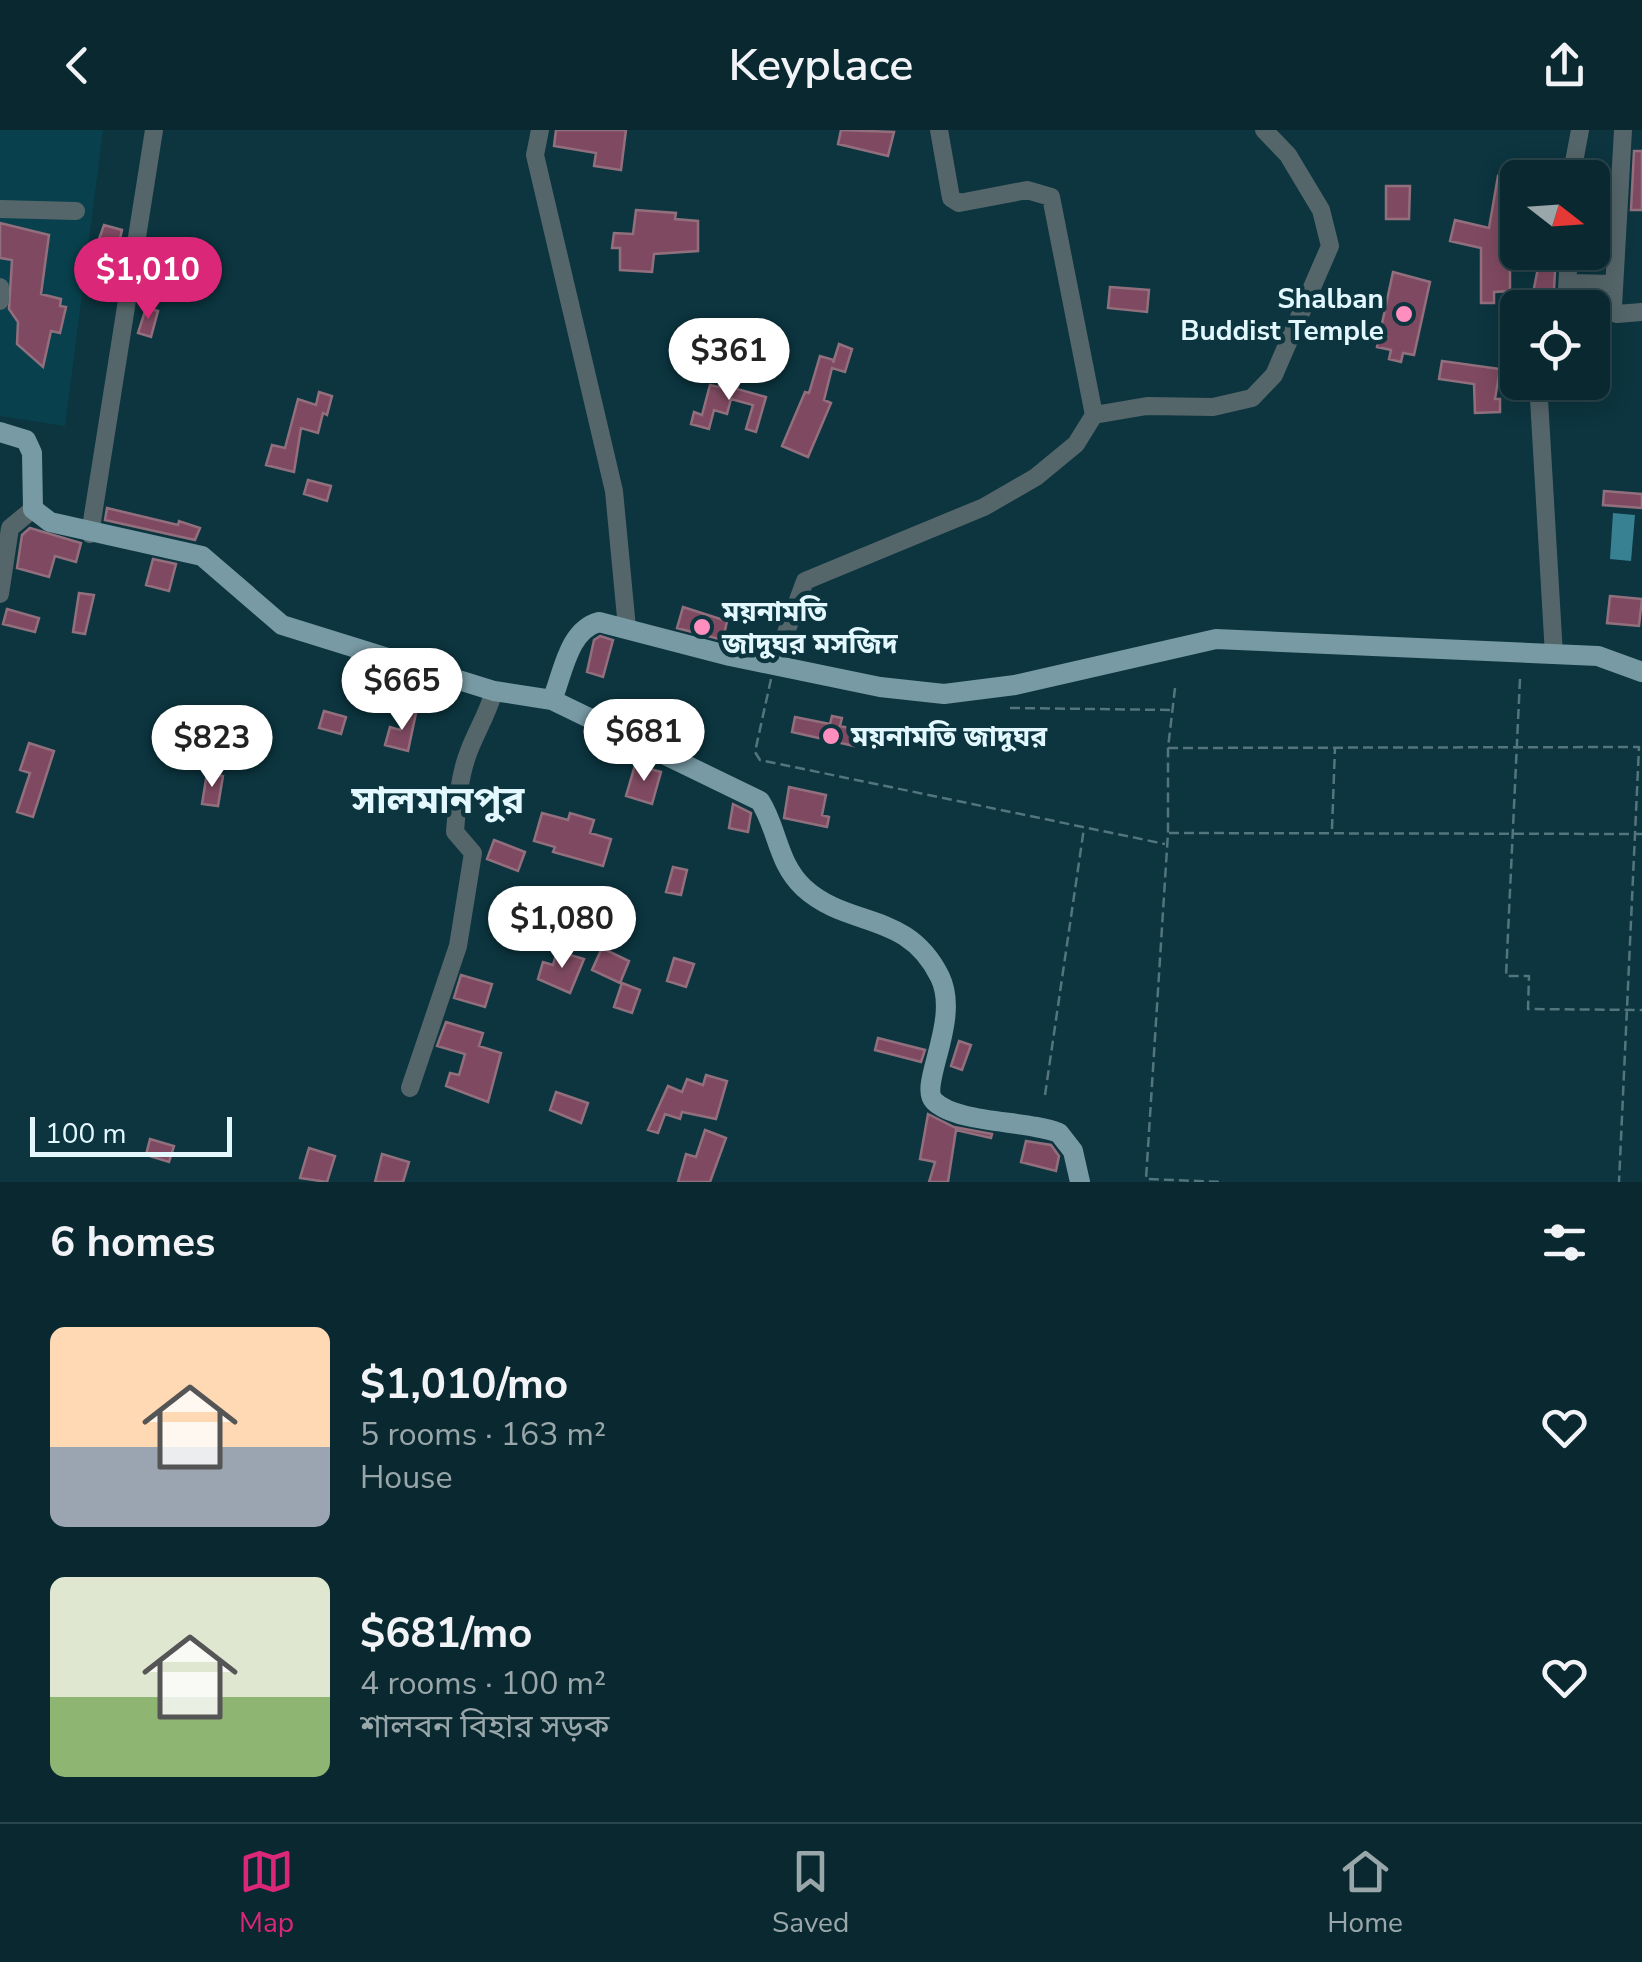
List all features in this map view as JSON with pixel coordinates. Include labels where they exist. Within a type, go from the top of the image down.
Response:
[{"type":"main road","points":[[0,432],[26,440],[32,453],[33,509],[50,522],[202,556],[282,625],[494,691],[552,700],[760,800],[778,852],[804,888],[832,906],[904,933],[924,952],[939,976],[948,997],[947,1027],[931,1075],[929,1093],[934,1101],[974,1116],[1059,1134],[1073,1151],[1080,1182]]},
{"type":"main road","points":[[552,700],[582,630],[600,622],[774,665],[880,687],[944,694],[1015,686],[1216,639],[1598,656],[1642,672]]},
{"type":"street","points":[[90,534],[154,130]]},
{"type":"street","points":[[540,130],[535,155],[614,491],[627,628]]},
{"type":"street","points":[[774,665],[805,581],[984,507],[1076,444],[1094,415],[1052,197],[1027,190],[958,203],[951,198],[939,130]]},
{"type":"street","points":[[1094,415],[1147,406],[1213,408],[1252,398],[1274,375],[1330,246],[1321,210],[1288,155],[1264,130]]},
{"type":"street","points":[[1574,160],[1580,130]]},
{"type":"street","points":[[1623,130],[1614,284],[1616,314],[1642,312]]},
{"type":"street","points":[[0,209],[76,211]]},
{"type":"street","points":[[1569,290],[1570,270]]},
{"type":"street","points":[[1570,283],[1614,284]]},
{"type":"street","points":[[0,287],[0,301]]},
{"type":"street","points":[[1539,400],[1554,655]]},
{"type":"street","points":[[0,594],[10,528],[20,515],[33,509]]},
{"type":"street","points":[[410,1088],[458,946],[473,853],[455,832],[456,810],[469,751],[487,718],[494,691]]},
{"type":"path","points":[[774,665],[755,752],[760,760],[1166,844]]},
{"type":"path","points":[[1520,678],[1506,976],[1529,976],[1528,1009],[1642,1010]]},
{"type":"path","points":[[1175,688],[1168,748],[1168,833],[1146,1179],[1224,1182]]},
{"type":"path","points":[[1010,708],[1172,710]]},
{"type":"path","points":[[1332,832],[1335,746]]},
{"type":"path","points":[[1168,748],[1639,748],[1639,834],[1620,1182]]},
{"type":"path","points":[[1046,1095],[1085,827]]},
{"type":"path","points":[[1168,833],[1639,834]]},
{"type":"shaded area","points":[[0,130],[103,130],[65,426],[0,416]]},
{"type":"shaded area","points":[[1613,513],[1635,515],[1631,561],[1610,559]]},
{"type":"building","points":[[556,130],[626,130],[621,170],[594,166],[596,153],[554,146]]},
{"type":"building","points":[[841,130],[894,132],[888,156],[838,144]]},
{"type":"building","points":[[1634,151],[1642,151],[1642,210],[1631,210]]},
{"type":"building","points":[[1498,176],[1500,270],[1510,270],[1510,290],[1494,292],[1494,303],[1481,303],[1481,248],[1450,241],[1455,220],[1489,228]]},
{"type":"building","points":[[1386,186],[1410,186],[1409,219],[1386,219]]},
{"type":"building","points":[[636,210],[676,213],[675,219],[698,221],[698,251],[654,254],[652,272],[620,270],[620,248],[612,248],[614,233],[633,234]]},
{"type":"building","points":[[0,223],[49,235],[41,294],[61,299],[60,306],[66,307],[60,333],[51,331],[43,367],[17,344],[18,322],[9,309],[12,260],[0,258]]},
{"type":"building","points":[[104,225],[122,230],[114,265],[92,259]]},
{"type":"building","points":[[1538,270],[1555,270],[1554,290],[1534,290]]},
{"type":"building","name":"Shalban Buddist Temple","points":[[1393,272],[1430,282],[1414,355],[1403,353],[1401,362],[1389,359],[1391,350],[1377,347]]},
{"type":"building","points":[[1110,287],[1149,290],[1147,312],[1108,308]]},
{"type":"building","points":[[146,308],[158,311],[151,337],[138,333]]},
{"type":"building","points":[[839,344],[852,349],[845,372],[832,368],[824,400],[831,403],[808,457],[782,446],[805,392],[809,393],[820,356],[834,360]]},
{"type":"building","points":[[1442,361],[1500,369],[1495,399],[1500,399],[1500,412],[1475,413],[1474,384],[1439,379]]},
{"type":"building","points":[[723,374],[740,378],[737,389],[766,397],[756,432],[746,429],[753,405],[731,399],[727,414],[714,410],[709,429],[691,424],[694,412],[702,415],[710,385],[719,387]]},
{"type":"building","points":[[319,392],[332,396],[327,415],[323,413],[318,433],[301,428],[294,472],[266,465],[272,445],[285,448],[298,399],[316,405]]},
{"type":"building","points":[[308,480],[331,486],[327,501],[304,494]]},
{"type":"building","points":[[1604,491],[1642,494],[1642,508],[1603,505]]},
{"type":"building","points":[[107,508],[200,528],[195,540],[105,520]]},
{"type":"building","points":[[30,528],[81,543],[76,562],[55,556],[49,577],[17,568],[22,535]]},
{"type":"building","points":[[153,559],[176,564],[169,591],[146,585]]},
{"type":"building","points":[[79,593],[94,595],[85,634],[73,632]]},
{"type":"building","points":[[1610,596],[1642,599],[1639,626],[1607,623]]},
{"type":"building","name":"ময়নামতি জাদুঘর মসজিদ","points":[[683,607],[727,621],[723,640],[677,628]]},
{"type":"building","points":[[7,609],[39,618],[35,632],[3,624]]},
{"type":"building","points":[[600,636],[613,640],[603,677],[587,672],[594,640]]},
{"type":"building","points":[[211,709],[217,738],[226,736],[228,749],[198,753],[192,712]]},
{"type":"building","points":[[406,710],[416,713],[408,751],[385,745],[390,727],[400,730]]},
{"type":"building","points":[[324,711],[346,717],[341,734],[319,728]]},
{"type":"building","points":[[832,716],[842,718],[840,726],[858,730],[854,746],[792,732],[795,717],[830,724]]},
{"type":"building","points":[[29,743],[54,751],[33,817],[17,812],[30,773],[20,770]]},
{"type":"building","points":[[635,765],[661,772],[652,804],[626,796]]},
{"type":"building","points":[[207,773],[223,776],[218,806],[202,804]]},
{"type":"building","points":[[789,787],[826,795],[822,815],[829,817],[827,827],[784,818]]},
{"type":"building","points":[[733,804],[751,813],[748,832],[729,828]]},
{"type":"building","points":[[542,813],[568,820],[570,813],[594,820],[590,833],[611,839],[603,866],[553,852],[555,847],[534,841]]},
{"type":"building","points":[[494,840],[525,852],[518,871],[487,859]]},
{"type":"building","points":[[673,867],[687,870],[681,895],[666,892]]},
{"type":"building","points":[[602,948],[629,961],[620,983],[592,970]]},
{"type":"building","points":[[557,951],[584,959],[570,993],[538,979],[543,962],[553,965]]},
{"type":"building","points":[[674,958],[694,964],[686,987],[667,981]]},
{"type":"building","points":[[461,975],[492,984],[485,1007],[454,998]]},
{"type":"building","points":[[622,983],[640,990],[632,1013],[614,1007]]},
{"type":"building","points":[[446,1022],[483,1033],[479,1046],[501,1053],[488,1102],[446,1086],[450,1073],[459,1075],[465,1054],[437,1046]]},
{"type":"building","points":[[878,1038],[925,1050],[921,1062],[875,1050]]},
{"type":"building","points":[[959,1041],[971,1045],[962,1070],[951,1066]]},
{"type":"building","points":[[706,1075],[727,1081],[716,1119],[682,1112],[680,1119],[665,1114],[658,1133],[648,1130],[668,1086],[682,1092],[687,1079],[703,1085]]},
{"type":"building","points":[[556,1092],[588,1103],[581,1123],[550,1110]]},
{"type":"building","points":[[928,1114],[954,1127],[992,1134],[991,1138],[956,1130],[948,1182],[929,1182],[935,1162],[920,1159]]},
{"type":"building","points":[[705,1130],[726,1138],[710,1182],[678,1182],[686,1154],[696,1157]]},
{"type":"building","points":[[150,1139],[174,1146],[169,1162],[146,1155]]},
{"type":"building","points":[[1026,1141],[1051,1145],[1059,1156],[1056,1171],[1021,1162]]},
{"type":"building","points":[[309,1148],[335,1156],[327,1182],[300,1178]]},
{"type":"building","points":[[382,1154],[409,1162],[403,1182],[375,1182]]},
{"type":"place","name":"Shalban Buddist Temple","points":[[1404,314]]},
{"type":"place","name":"ময়নামতি জাদুঘর মসজিদ","points":[[702,627]]},
{"type":"place","name":"ময়নামতি জাদুঘর","points":[[831,736]]},
{"type":"district","name":"সালমানপুর","points":[[438,800]]}]
